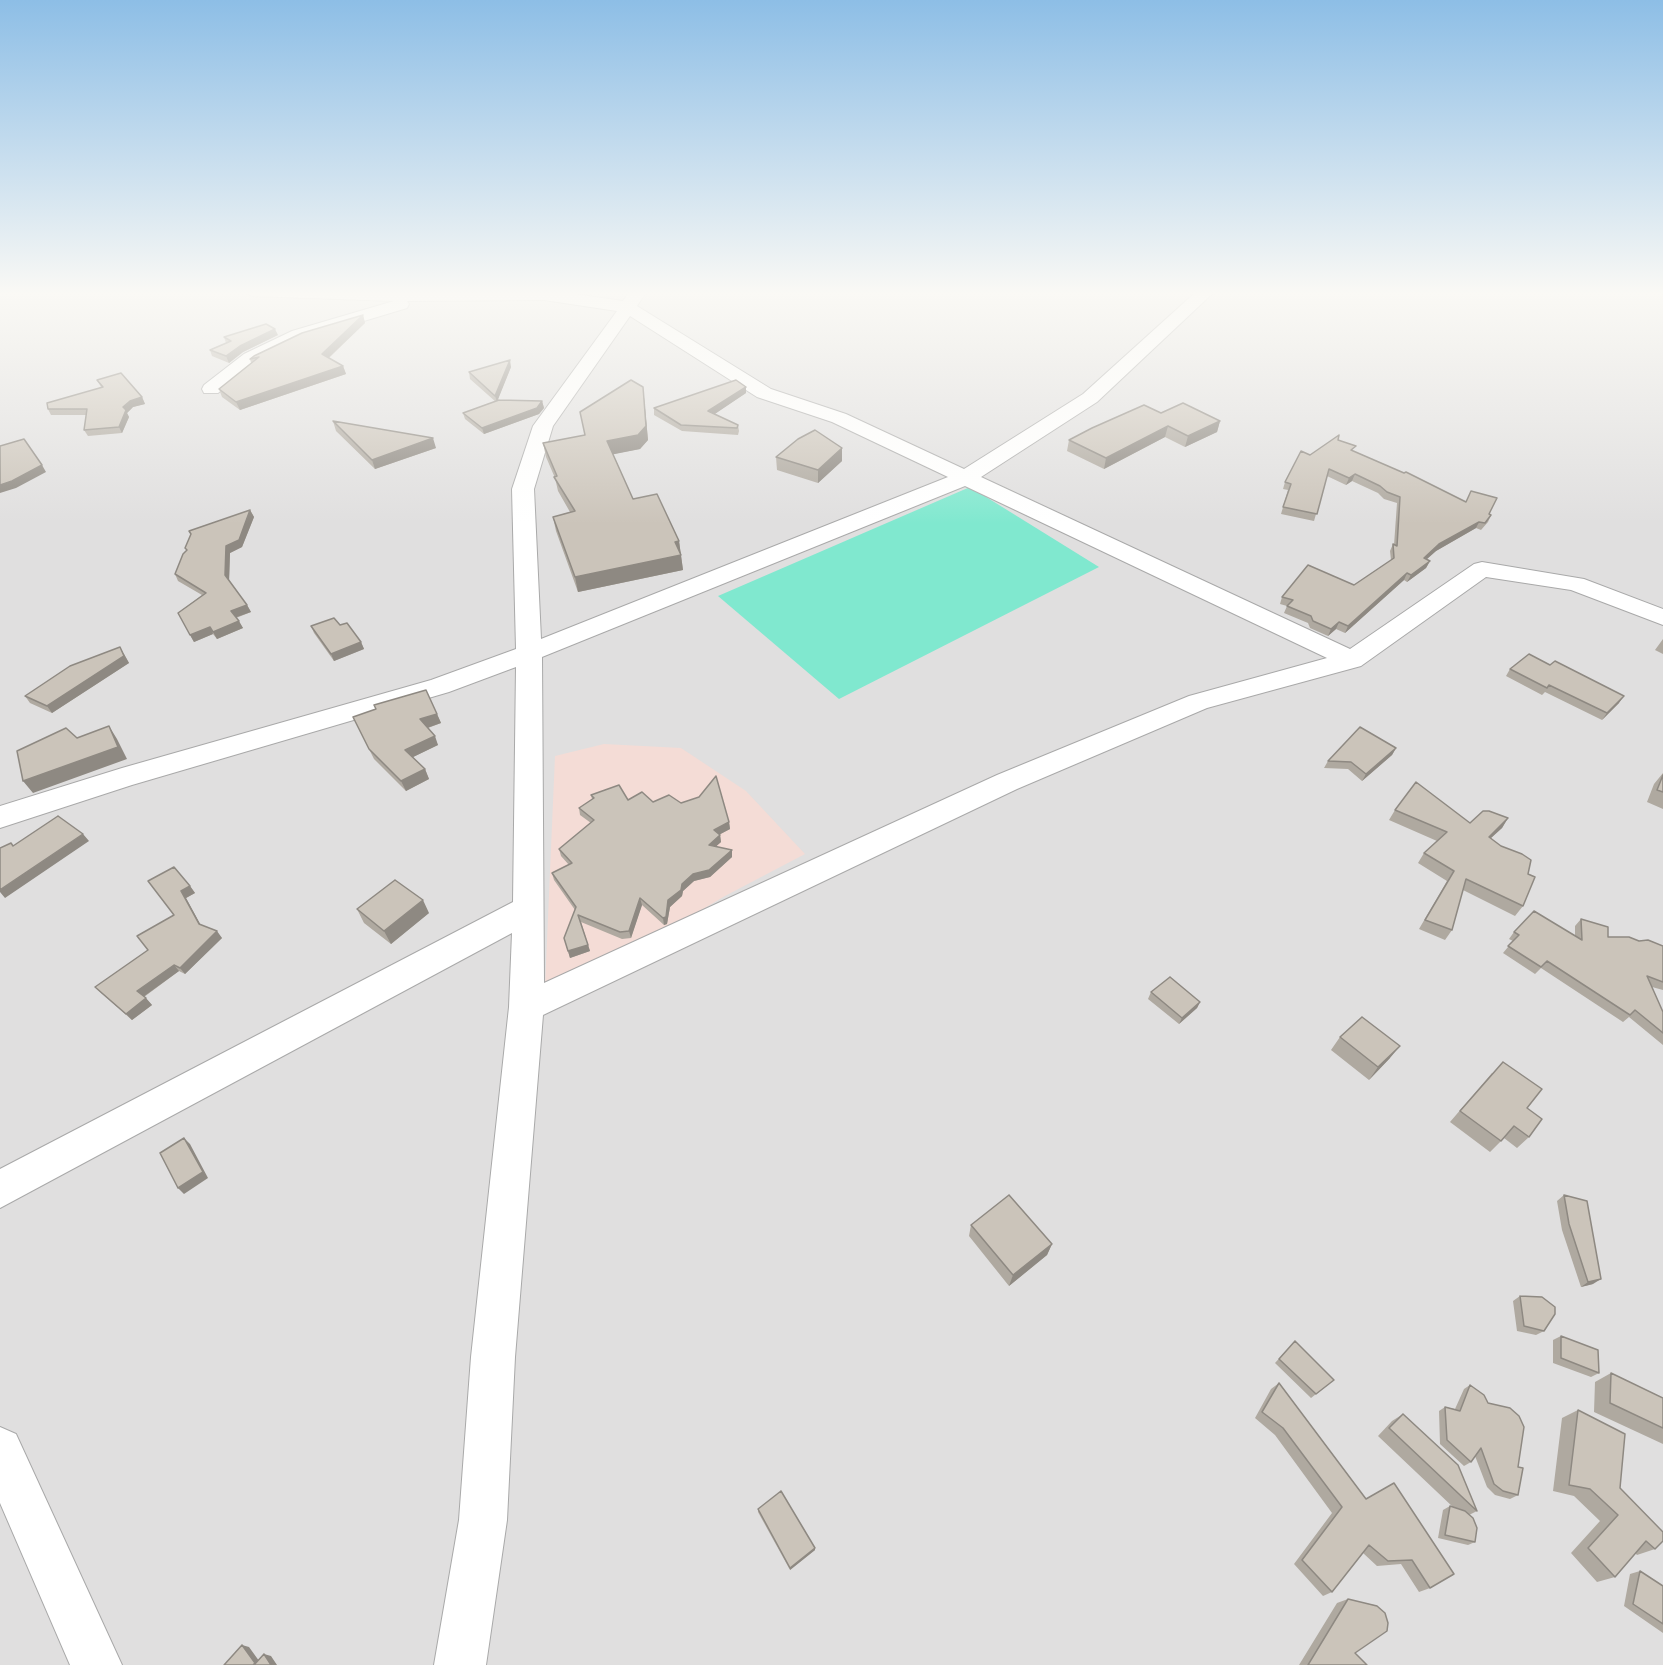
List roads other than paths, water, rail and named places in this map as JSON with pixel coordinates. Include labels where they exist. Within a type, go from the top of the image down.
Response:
[{"type":"street","points":[[211,389],[237,369]]},
{"type":"street","points":[[460,1665],[483,1520],[493,1357],[526,1007],[529,909],[529,653],[523,489],[543,426],[584,369]]},
{"type":"street","points":[[730,369],[764,393],[839,418],[1352,660]]},
{"type":"street","points":[[0,817],[134,775],[440,686],[529,653],[964,478],[1090,398],[1122,369]]},
{"type":"street","points":[[526,1007],[1038,769],[1198,702],[1352,660],[1482,569],[1576,584],[1663,618]]},
{"type":"street","points":[[0,1189],[529,909]]},
{"type":"street","points":[[0,1450],[96,1665]]}]
